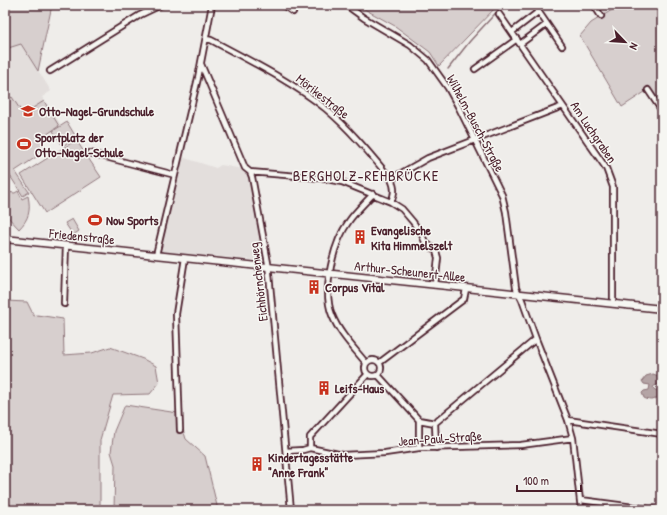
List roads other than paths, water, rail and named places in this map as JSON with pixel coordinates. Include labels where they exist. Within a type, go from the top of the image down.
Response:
[{"type":"main road","name":"Friedenstraße","points":[[5,239],[156,255]]},
{"type":"main road","name":"Arthur-Scheunert-Allee","points":[[156,255],[662,309]]},
{"type":"street","points":[[50,72],[140,15],[161,5]]},
{"type":"street","points":[[156,255],[201,64],[212,5]]},
{"type":"street","points":[[283,5],[293,12]]},
{"type":"street","name":"Wilhelm-Busch-Straße","points":[[346,5],[364,18],[410,45],[428,60],[448,88],[502,195],[506,212],[514,279],[568,420],[573,438],[581,510]]},
{"type":"street","points":[[534,5],[562,46]]},
{"type":"street","points":[[594,5],[601,16]]},
{"type":"street","points":[[512,32],[538,12]]},
{"type":"street","name":"Am Luchgraben","points":[[499,14],[606,168],[613,187],[613,304]]},
{"type":"street","points":[[520,44],[547,24]]},
{"type":"street","name":"Mörikestraße","points":[[206,39],[211,40],[279,77],[326,109],[354,136],[391,179]]},
{"type":"street","points":[[475,69],[517,39]]},
{"type":"street","name":"Eichhörnchenweg","points":[[201,64],[245,168],[250,172],[264,238],[291,510]]},
{"type":"street","points":[[648,90],[662,111]]},
{"type":"street","points":[[391,202],[395,193],[394,185],[391,179],[428,158],[563,106]]},
{"type":"street","points":[[90,153],[175,175]]},
{"type":"street","points":[[250,172],[321,178],[342,182],[391,202],[402,209],[413,222],[425,242],[436,251],[438,258],[435,285]]},
{"type":"street","points":[[366,362],[343,335],[332,315],[328,288],[335,250],[340,236],[355,213],[373,194]]},
{"type":"street","points":[[64,304],[66,246]]},
{"type":"street","points":[[180,430],[176,314],[185,258]]},
{"type":"street","points":[[379,363],[464,299],[466,288]]},
{"type":"street","points":[[435,423],[536,339]]},
{"type":"street","points":[[373,360],[379,363],[381,369],[378,375],[373,377],[367,375],[364,369],[366,362],[373,360]]},
{"type":"street","points":[[310,448],[310,436],[367,375]]},
{"type":"street","points":[[378,375],[419,420],[435,423]]},
{"type":"street","points":[[419,420],[419,448]]},
{"type":"street","points":[[568,420],[662,434]]},
{"type":"street","points":[[435,423],[436,448]]},
{"type":"street","name":"Jean-Paul-Straße","points":[[286,451],[310,448],[343,455],[385,453],[419,448],[521,445],[573,438]]},
{"type":"street","points":[[581,500],[656,510]]},
{"type":"waterway","points":[[448,69],[470,41],[503,5]]},
{"type":"place","name":"Otto-Nagel-Grundschule","points":[[28,111]]},
{"type":"place","name":"Sportplatz der Otto-Nagel-Schule","points":[[24,144]]},
{"type":"place","name":"Now Sports","points":[[95,220]]},
{"type":"place","name":"Evangelische Kita Himmelszelt","points":[[360,237]]},
{"type":"place","name":"Corpus Vital","points":[[314,287]]},
{"type":"place","name":"Leifs-Haus","points":[[324,388]]},
{"type":"place","name":"Kindertagesstätte \"Anne Frank\"","points":[[257,464]]},
{"type":"district","name":"BERGHOLZ-REHBRÜCKE","points":[[366,175]]}]
